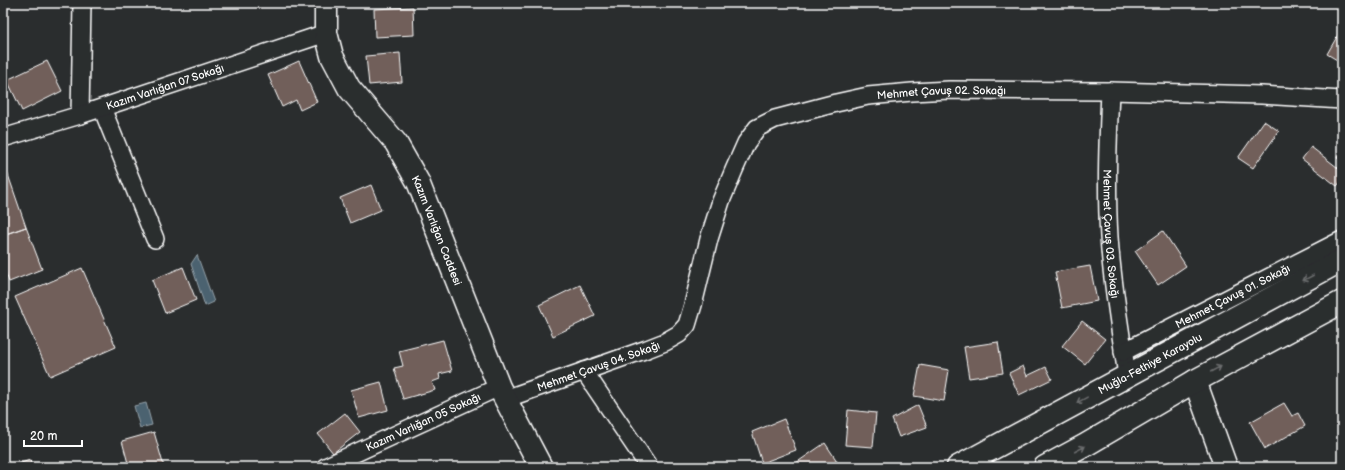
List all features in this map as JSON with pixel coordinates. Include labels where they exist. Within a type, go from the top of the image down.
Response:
[{"type":"main road","name":"Kazım Varlığan Caddesi","points":[[326,3],[326,33],[332,56],[349,88],[396,143],[418,182],[502,393],[541,467]]},
{"type":"main road","name":"Muğla-Fethiye Karayolu","points":[[958,467],[1342,260]]},
{"type":"main road","points":[[1045,467],[1195,381],[1342,302]]},
{"type":"main road","points":[[1195,381],[1226,467]]},
{"type":"street","points":[[80,115],[82,3]]},
{"type":"street","name":"Kazım Varlığan 07 Sokağı","points":[[3,138],[102,108],[326,33]]},
{"type":"street","name":"Mehmet Çavuş 02. Sokağı","points":[[687,325],[709,239],[721,201],[746,143],[757,128],[775,119],[868,96],[949,90],[1110,91],[1262,95],[1342,100]]},
{"type":"street","name":"Mehmet Çavuş 03. Sokağı","points":[[1110,91],[1107,181],[1109,236],[1114,291],[1127,375]]},
{"type":"street","points":[[102,108],[154,239]]},
{"type":"street","name":"Mehmet Çavuş 01. Sokağı","points":[[1123,352],[1342,240]]},
{"type":"street","name":"Mehmet Çavuş 04. Sokağı","points":[[502,393],[584,371],[647,349],[665,342],[679,334],[687,325]]},
{"type":"street","points":[[584,371],[649,467]]},
{"type":"street","name":"Kazım Varlığan 05 Sokağı","points":[[325,467],[502,393]]},
{"type":"water","points":[[197,255],[214,302],[205,306],[191,264]]},
{"type":"water","points":[[146,403],[152,425],[140,428],[134,406]]},
{"type":"building","points":[[413,7],[414,35],[375,37],[374,9]]},
{"type":"building","points":[[1342,28],[1342,63],[1327,54]]},
{"type":"building","points":[[400,53],[402,82],[369,85],[366,56]]},
{"type":"building","points":[[47,61],[62,91],[22,111],[7,80]]},
{"type":"building","points":[[299,61],[317,102],[300,110],[296,100],[282,107],[268,75]]},
{"type":"building","points":[[1264,121],[1279,131],[1253,168],[1238,158]]},
{"type":"building","points":[[1311,147],[1342,171],[1342,180],[1337,186],[1302,159]]},
{"type":"building","points":[[1342,148],[1342,160],[1337,158]]},
{"type":"building","points":[[5,166],[26,227],[3,235],[3,167]]},
{"type":"building","points":[[371,185],[381,210],[350,223],[340,198]]},
{"type":"building","points":[[26,227],[42,269],[9,282],[3,265],[3,235]]},
{"type":"building","points":[[1163,231],[1186,266],[1158,285],[1135,251]]},
{"type":"building","points":[[1090,266],[1097,301],[1062,308],[1055,272]]},
{"type":"building","points":[[183,267],[196,300],[165,313],[152,280]]},
{"type":"building","points":[[82,268],[116,347],[50,376],[15,297]]},
{"type":"building","points":[[580,285],[595,316],[553,336],[539,305]]},
{"type":"building","points":[[1082,321],[1105,339],[1085,364],[1062,346]]},
{"type":"building","points":[[443,340],[452,371],[439,374],[440,379],[432,382],[435,390],[403,399],[394,368],[403,366],[399,351]]},
{"type":"building","points":[[998,342],[1003,373],[969,378],[964,347]]},
{"type":"building","points":[[920,365],[949,370],[944,401],[914,396]]},
{"type":"building","points":[[1023,366],[1027,376],[1046,367],[1052,379],[1019,395],[1009,373]]},
{"type":"building","points":[[381,382],[388,410],[359,418],[351,390]]},
{"type":"building","points":[[1284,403],[1292,416],[1298,413],[1305,426],[1265,449],[1250,422]]},
{"type":"building","points":[[918,405],[927,427],[899,437],[892,419]]},
{"type":"building","points":[[848,410],[876,413],[873,447],[845,445]]},
{"type":"building","points":[[345,413],[360,432],[333,453],[318,434]]},
{"type":"building","points":[[784,419],[796,450],[762,463],[752,432]]},
{"type":"building","points":[[154,432],[164,467],[129,467],[122,441]]},
{"type":"building","points":[[825,443],[837,461],[828,467],[798,467],[796,463]]},
{"type":"building","points":[[30,460],[32,467],[9,467]]}]
